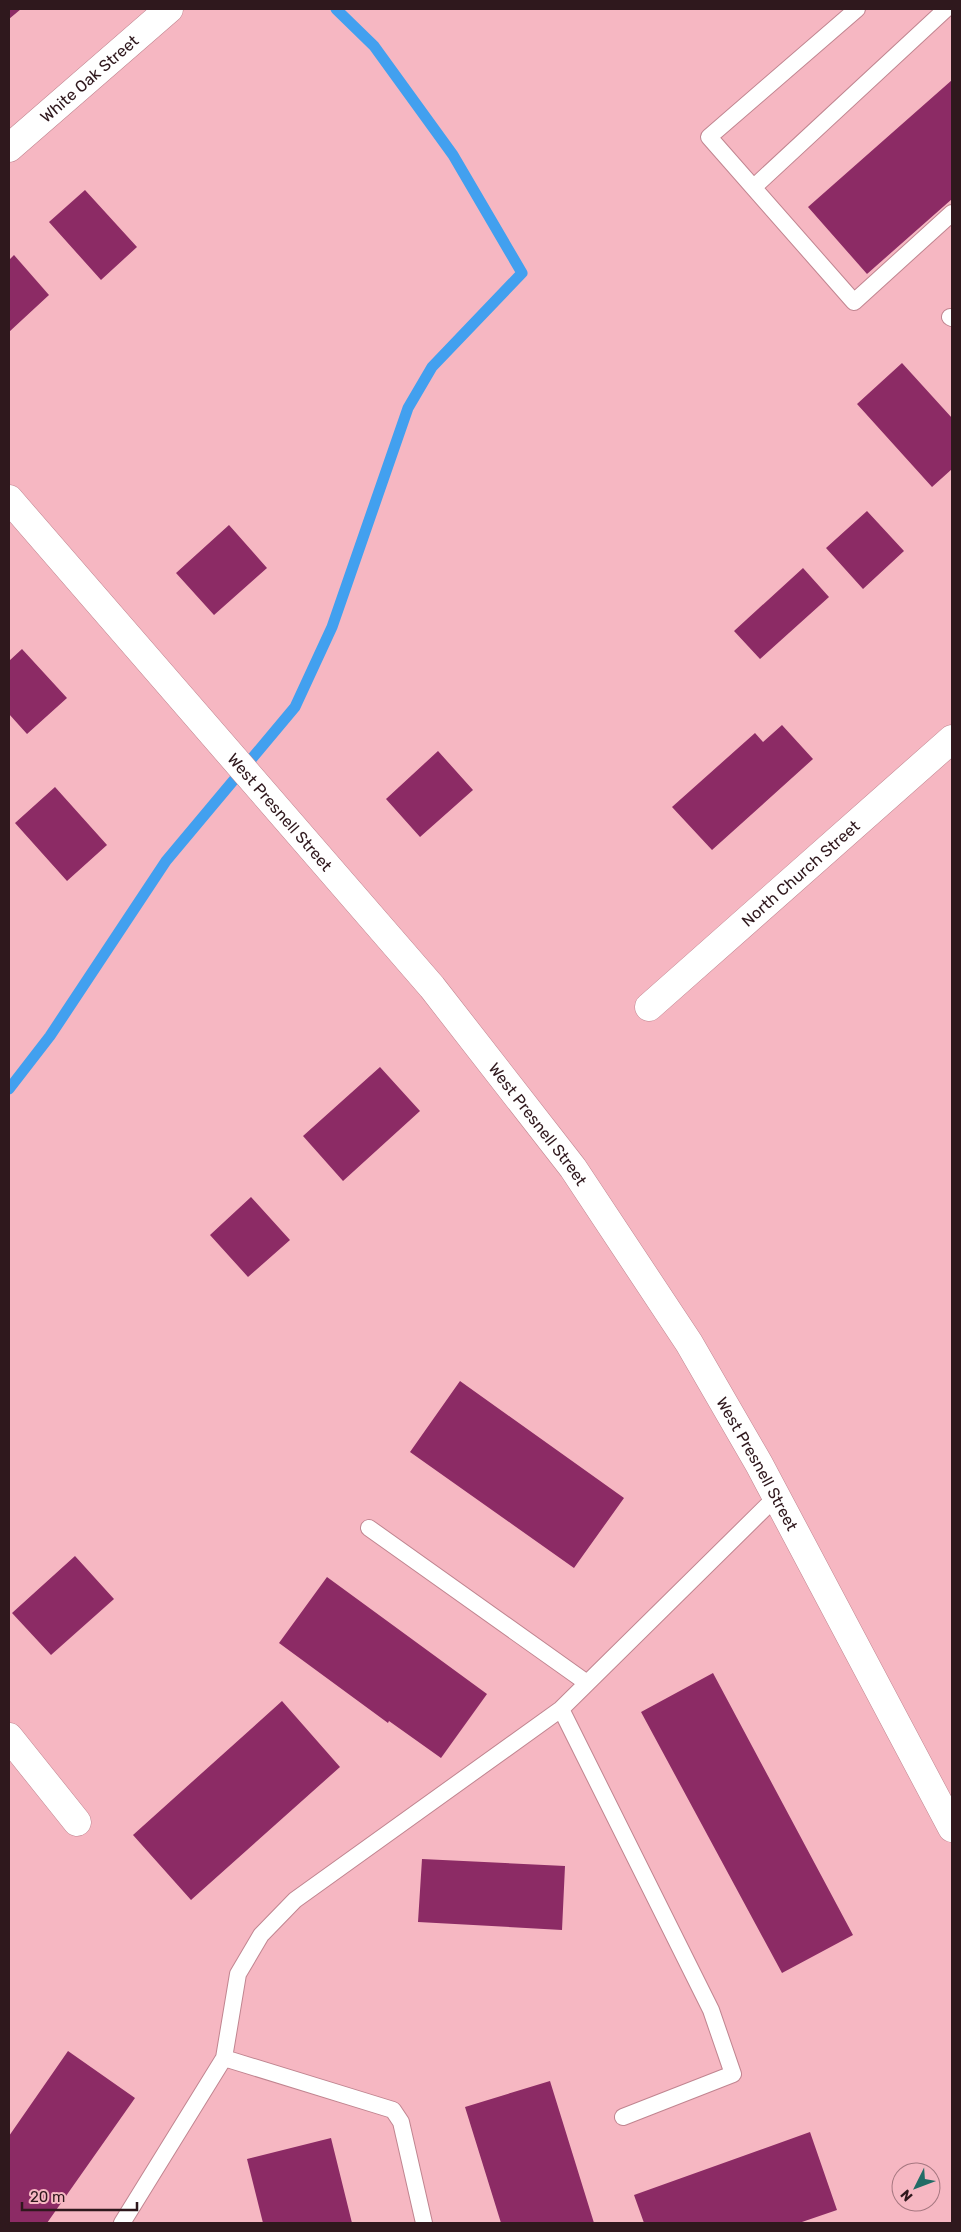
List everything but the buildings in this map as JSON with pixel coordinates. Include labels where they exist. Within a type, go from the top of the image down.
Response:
[{"type":"main road","name":"White Oak Street","points":[[9,148],[169,9]]},
{"type":"main road","name":"West Presnell Street","points":[[9,499],[432,987],[573,1168],[689,1343],[776,1497],[952,1828]]},
{"type":"main road","name":"North Church Street","points":[[649,1007],[952,739]]},
{"type":"main road","points":[[9,1738],[77,1822]]},
{"type":"lane","points":[[857,9],[709,137],[854,302],[952,213]]},
{"type":"lane","points":[[754,188],[946,9]]},
{"type":"lane","points":[[122,2223],[224,2058],[238,1974],[261,1935],[295,1900],[561,1709],[776,1497]]},
{"type":"lane","points":[[369,1528],[587,1683]]},
{"type":"lane","points":[[561,1709],[711,2010],[733,2074],[623,2117]]},
{"type":"lane","points":[[224,2058],[393,2110],[401,2122],[424,2223]]},
{"type":"waterway","points":[[9,1089],[50,1036],[166,861],[295,707],[332,627],[408,408],[432,367],[522,273],[453,155],[374,46],[336,9]]}]
